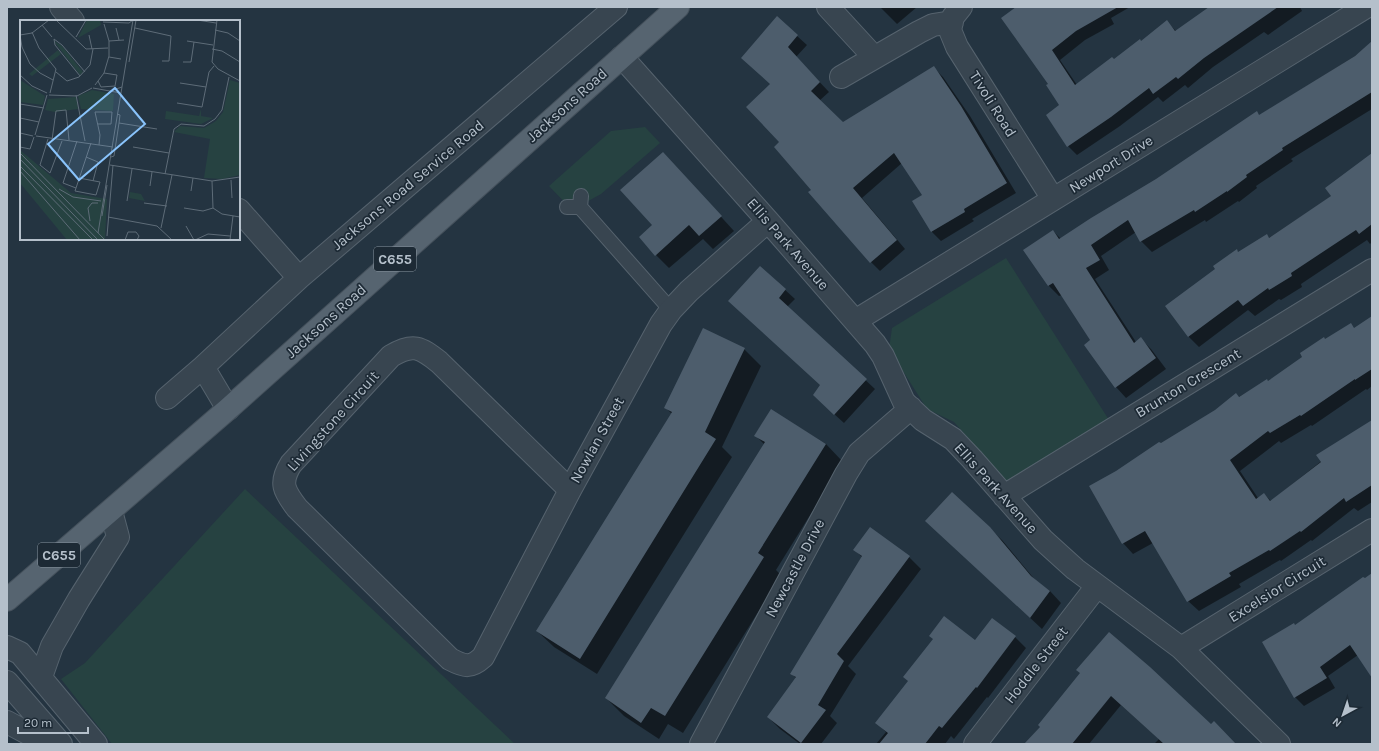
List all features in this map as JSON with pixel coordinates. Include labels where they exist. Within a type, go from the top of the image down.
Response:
[{"type":"main road","name":"Jacksons Road","points":[[7,600],[228,409],[678,7]]},
{"type":"street","points":[[61,7],[72,20]]},
{"type":"street","name":"Jacksons Road Service Road","points":[[167,398],[203,367],[298,278],[616,7]]},
{"type":"street","points":[[828,7],[874,57]]},
{"type":"street","name":"Newport Drive","points":[[855,321],[1361,8]]},
{"type":"street","points":[[841,77],[919,32],[957,14]]},
{"type":"street","name":"Tivoli Road","points":[[957,14],[950,30],[957,47],[1053,199]]},
{"type":"street","name":"Ellis Park Avenue","points":[[622,57],[855,321],[883,356],[904,402],[923,420],[953,440],[1043,540],[1075,569],[1181,648],[1234,698],[1279,744]]},
{"type":"street","points":[[240,211],[298,278]]},
{"type":"street","name":"Nowlan Street","points":[[450,659],[459,664],[468,666],[476,663],[483,657],[570,490],[661,324],[671,310],[689,291],[768,222]]},
{"type":"street","name":"Brunton Crescent","points":[[1004,496],[1372,270]]},
{"type":"street","name":"Livingstone Circuit","points":[[450,659],[297,508],[288,497],[284,485],[285,474],[291,464],[391,356],[401,350],[415,348],[427,352],[440,362],[570,490]]},
{"type":"street","points":[[203,367],[228,409]]},
{"type":"street","name":"Newcastle Drive","points":[[701,744],[846,474],[859,453],[911,408]]},
{"type":"street","points":[[41,677],[52,646],[79,599],[118,537],[111,511]]},
{"type":"street","name":"Excelsior Circuit","points":[[1181,648],[1372,530]]},
{"type":"street","name":"Hoddle Street","points":[[975,744],[1097,586]]},
{"type":"street","points":[[7,647],[20,653],[96,744]]},
{"type":"street","points":[[7,682],[61,744]]},
{"type":"street","points":[[7,722],[48,744]]},
{"type":"lane","points":[[576,204],[671,310]]},
{"type":"green space","points":[[645,127],[660,143],[601,194],[572,210],[549,186],[611,131]]},
{"type":"green space","points":[[1006,258],[1109,420],[1008,483],[954,422],[927,409],[889,349],[892,328]]},
{"type":"green space","points":[[245,489],[515,744],[112,744],[61,679],[85,663]]},
{"type":"building","points":[[1016,7],[1118,7],[1076,31],[1052,50],[1075,85],[1112,57],[1114,59],[1140,39],[1141,41],[1167,20],[1175,31],[1209,7],[1278,7],[1204,58],[1178,79],[1176,77],[1153,94],[1149,88],[1111,117],[1067,147],[1046,115],[1059,105],[1046,85],[1048,84],[1001,18]]},
{"type":"building","points":[[777,16],[798,35],[788,47],[820,82],[811,91],[843,122],[934,66],[961,106],[1007,183],[964,209],[965,212],[931,232],[912,201],[922,195],[894,153],[853,188],[897,240],[870,263],[808,192],[811,190],[774,147],[779,142],[746,107],[770,84],[741,58]]},
{"type":"building","points":[[1372,41],[1372,92],[1282,148],[1283,150],[1246,175],[1247,177],[1227,192],[1195,212],[1194,210],[1140,242],[1128,220],[1091,245],[1100,260],[1086,268],[1134,343],[1141,337],[1156,358],[1115,388],[1084,345],[1090,340],[1053,283],[1048,286],[1023,250],[1053,230],[1059,239],[1156,179],[1257,111],[1259,115],[1355,56]]},
{"type":"building","points":[[663,152],[722,216],[699,236],[689,225],[655,256],[639,237],[652,225],[620,190]]},
{"type":"building","points":[[1372,153],[1372,224],[1359,234],[1356,230],[1291,273],[1292,276],[1269,290],[1268,288],[1243,306],[1238,300],[1188,337],[1165,306],[1215,269],[1213,266],[1237,249],[1238,252],[1267,234],[1269,238],[1331,196],[1325,188]]},
{"type":"building","points":[[760,266],[786,289],[779,298],[867,379],[834,415],[813,395],[820,385],[728,301]]},
{"type":"building","points":[[1372,316],[1372,369],[1301,416],[1300,415],[1270,433],[1268,431],[1230,460],[1256,499],[1264,493],[1270,501],[1321,462],[1316,455],[1372,420],[1372,485],[1346,502],[1344,498],[1301,532],[1300,531],[1270,551],[1269,550],[1229,573],[1231,576],[1187,602],[1145,531],[1122,544],[1089,486],[1116,471],[1159,442],[1161,443],[1215,410],[1236,393],[1239,397],[1267,379],[1268,381],[1302,357],[1300,353],[1324,337],[1325,339],[1351,323],[1354,328]]},
{"type":"building","points":[[703,328],[745,348],[705,432],[716,439],[580,659],[536,631],[672,412],[664,408]]},
{"type":"building","points":[[771,409],[826,444],[758,553],[764,557],[665,716],[651,708],[641,723],[605,698],[765,442],[754,436]]},
{"type":"building","points":[[952,492],[990,527],[1031,576],[1050,591],[1030,618],[925,521]]},
{"type":"building","points":[[870,527],[910,556],[837,654],[844,661],[818,705],[826,710],[801,743],[767,717],[796,677],[790,674],[862,556],[853,550]]},
{"type":"building","points":[[1372,573],[1372,678],[1350,645],[1320,667],[1327,678],[1294,698],[1262,642],[1294,623],[1295,625],[1363,577],[1365,578]]},
{"type":"building","points":[[944,616],[975,640],[992,618],[1016,636],[977,688],[976,687],[942,728],[939,726],[925,744],[879,744],[888,733],[875,723],[908,681],[903,677],[933,639],[929,636]]},
{"type":"building","points":[[1109,632],[1150,667],[1211,724],[1214,721],[1236,744],[1164,744],[1111,696],[1072,744],[1024,744],[1040,727],[1038,725],[1080,673],[1076,670]]}]
